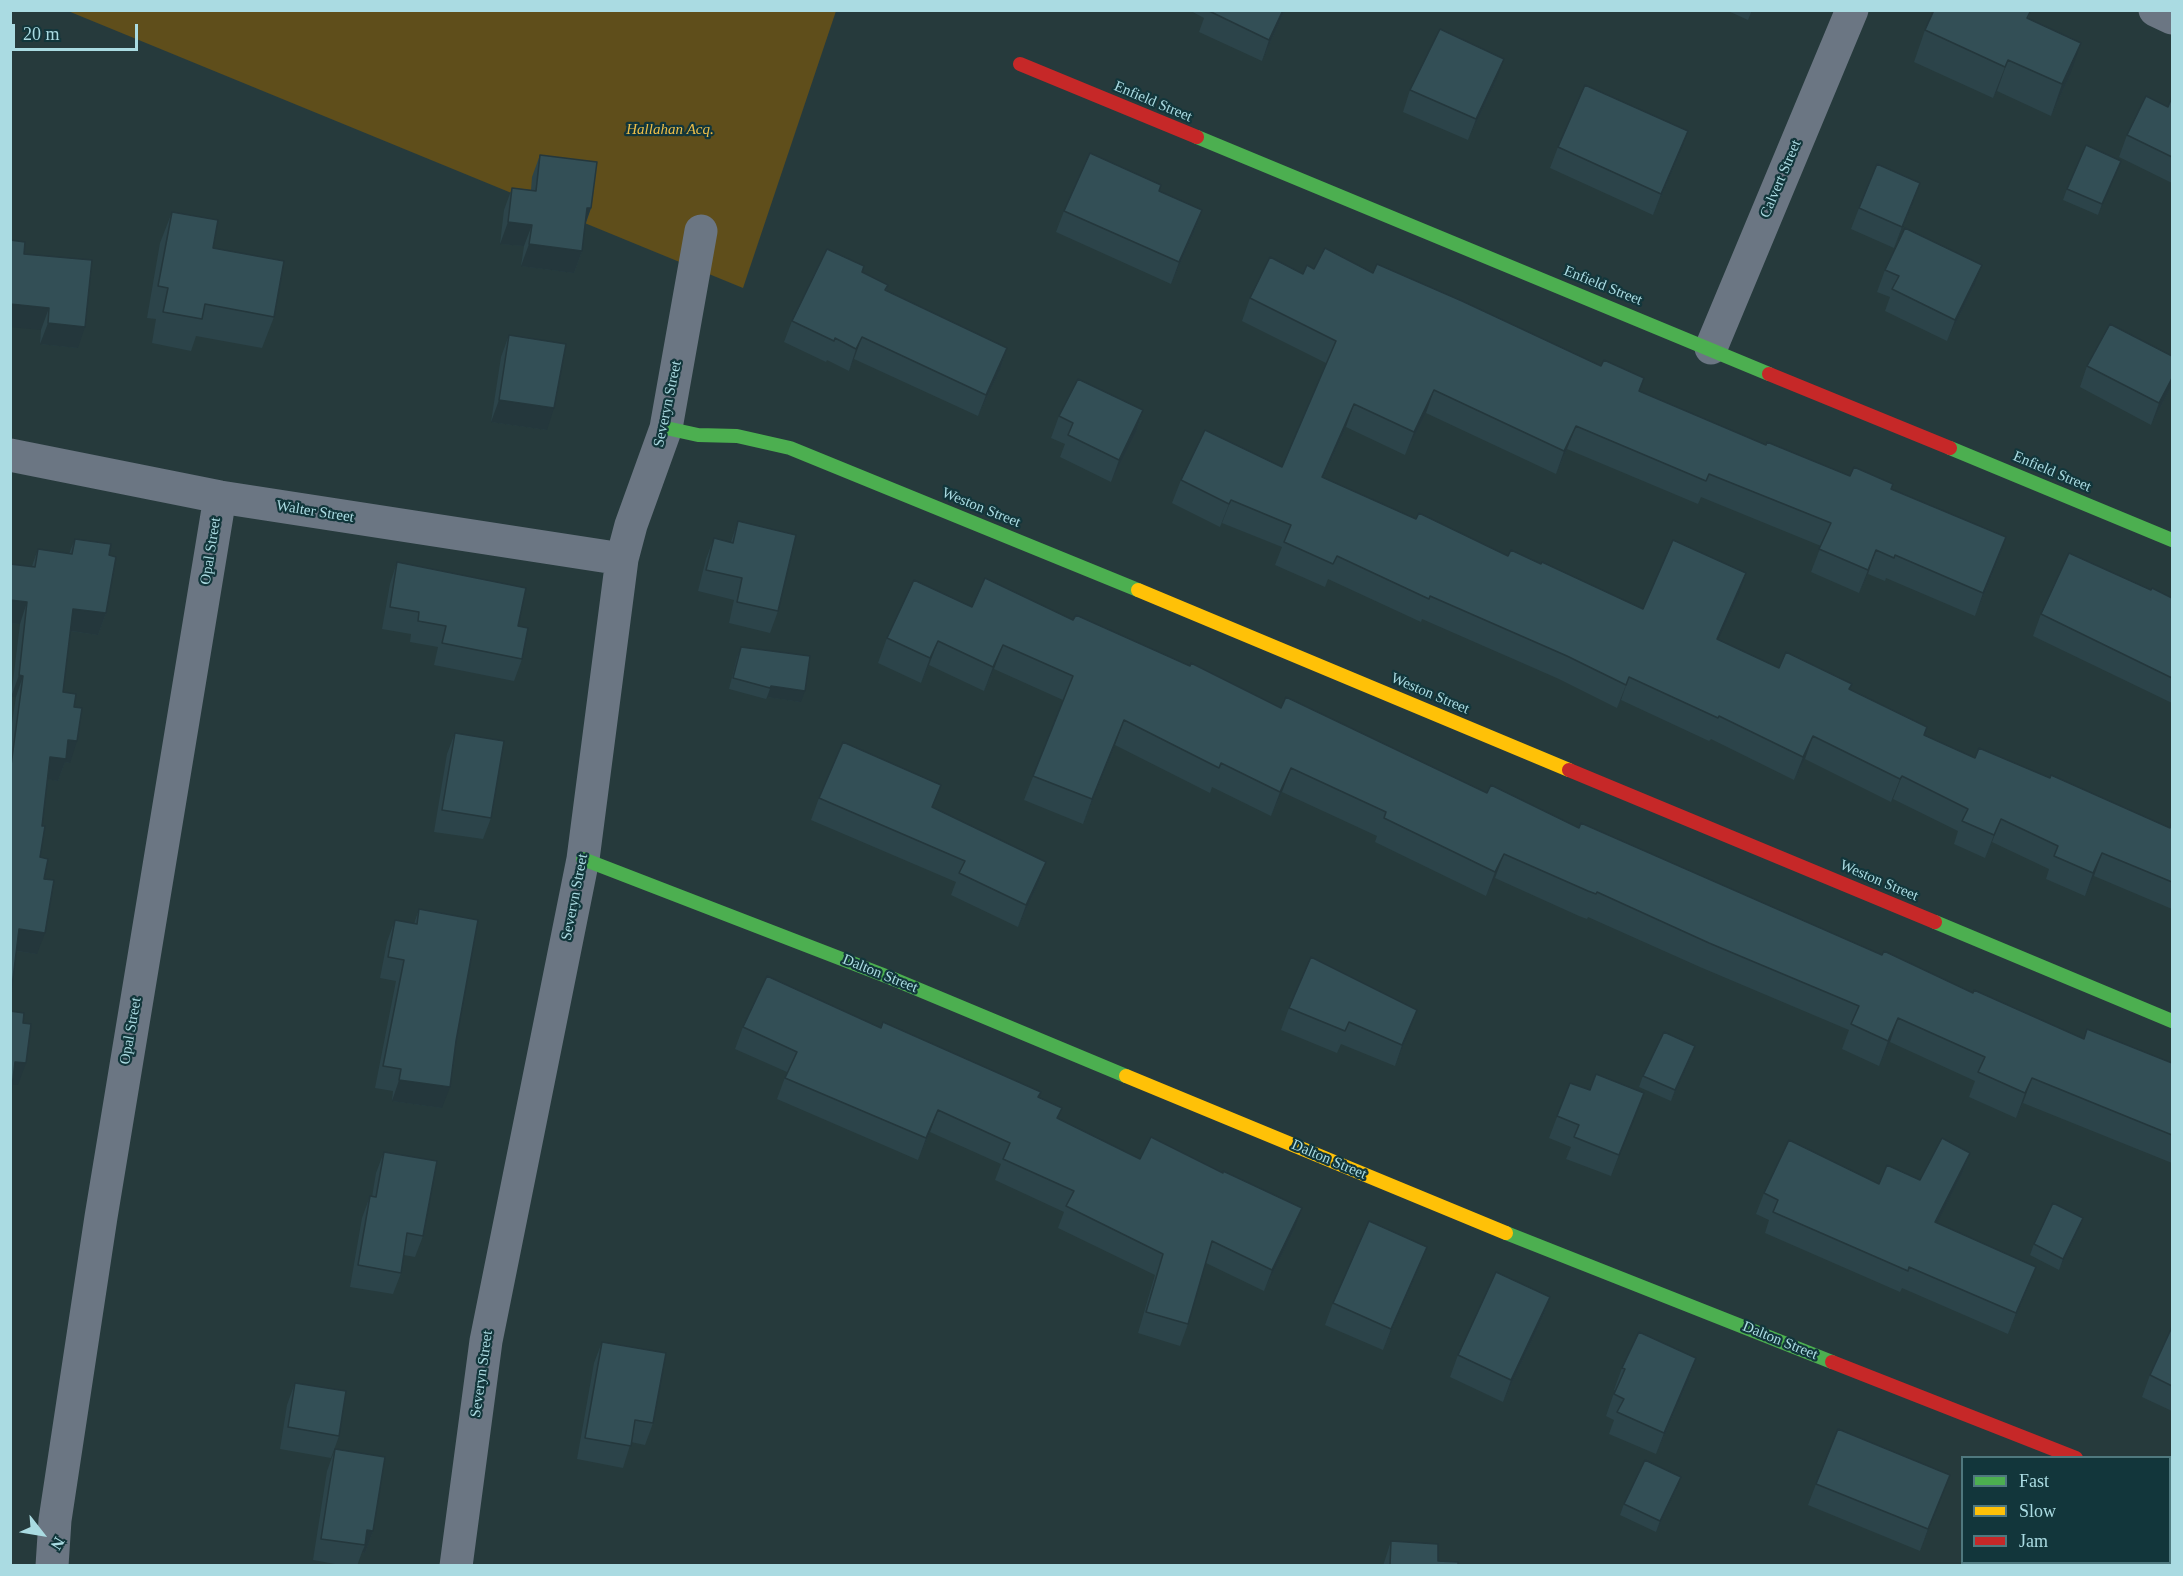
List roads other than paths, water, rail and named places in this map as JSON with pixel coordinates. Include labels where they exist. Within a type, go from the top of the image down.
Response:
[{"type":"street","name":"Calvert Street","points":[[1711,348],[1852,10]]},
{"type":"street","points":[[2155,10],[2172,18]]},
{"type":"street","name":"Enfield Street","points":[[1020,64],[2172,540]]},
{"type":"street","name":"Severyn Street","points":[[456,1566],[486,1341],[583,859],[622,559],[631,525],[666,428],[701,231]]},
{"type":"street","name":"Weston Street","points":[[666,428],[698,435],[737,436],[790,448],[1145,593],[2172,1021]]},
{"type":"street","name":"Walter Street","points":[[10,455],[220,497],[622,559]]},
{"type":"street","name":"Opal Street","points":[[52,1566],[55,1520],[100,1217],[220,497]]},
{"type":"street","name":"Dalton Street","points":[[583,859],[891,978],[1453,1212],[2071,1456]]},
{"type":"park label","name":"Hallahan Acq.","points":[[670,130]]}]
